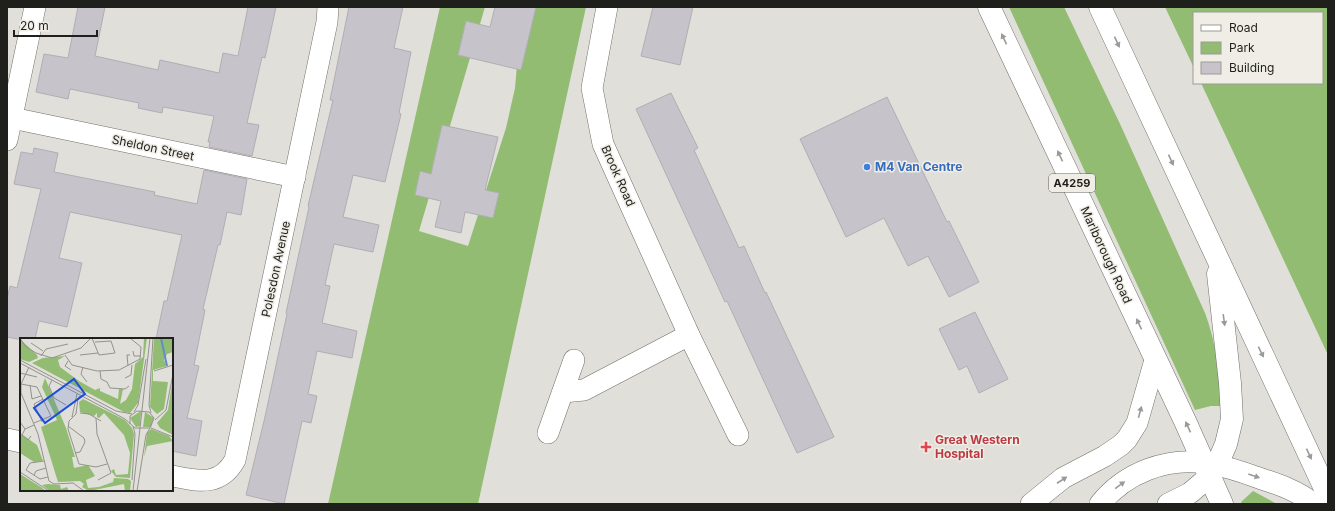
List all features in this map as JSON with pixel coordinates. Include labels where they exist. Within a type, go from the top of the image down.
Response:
[{"type":"main road","name":"Marlborough Road","points":[[989,7],[1156,360],[1211,468],[1222,504]]},
{"type":"main road","points":[[1100,7],[1328,495]]},
{"type":"main road","points":[[1211,468],[1230,433],[1232,419],[1232,398],[1215,253]]},
{"type":"street","points":[[7,140],[35,7]]},
{"type":"street","name":"Polesdon Avenue","points":[[173,476],[204,481],[217,478],[230,469],[235,460],[327,22],[328,7]]},
{"type":"street","name":"Brook Road","points":[[607,7],[592,88],[603,144],[689,336],[738,435]]},
{"type":"street","name":"Sheldon Street","points":[[12,118],[295,177]]},
{"type":"street","points":[[563,392],[584,390],[689,336]]},
{"type":"street","points":[[548,433],[574,360]]},
{"type":"street","points":[[1031,504],[1063,478],[1105,456],[1127,439],[1137,423],[1156,360]]},
{"type":"street","points":[[7,439],[20,442]]},
{"type":"street","points":[[1100,504],[1116,488],[1144,470],[1175,462],[1211,468],[1280,485],[1295,491],[1314,504]]},
{"type":"street","points":[[1168,504],[1190,493],[1211,468]]},
{"type":"green space","points":[[440,7],[485,7],[419,231],[468,246],[506,128],[515,88],[522,7],[586,7],[478,504],[328,504]]},
{"type":"green space","points":[[1009,7],[1064,7],[1121,126],[1205,313],[1215,348],[1222,406],[1211,406],[1195,410]]},
{"type":"green space","points":[[1165,7],[1328,7],[1328,355],[1201,84],[1323,84],[1323,12],[1193,12],[1193,66]]},
{"type":"green space","points":[[1253,491],[1277,504],[1242,504],[1241,502]]},
{"type":"building","points":[[78,7],[105,7],[95,56],[158,70],[160,60],[219,73],[223,53],[238,56],[248,7],[276,7],[265,58],[262,57],[247,123],[259,125],[252,156],[209,147],[210,142],[208,142],[214,116],[163,107],[162,113],[138,108],[139,103],[70,89],[68,99],[36,92],[44,54],[68,58]]},
{"type":"building","points":[[349,7],[403,7],[394,48],[411,52],[399,113],[401,114],[385,182],[353,175],[343,217],[379,225],[373,252],[334,244],[325,285],[330,286],[322,323],[357,331],[352,358],[317,351],[308,394],[317,396],[311,423],[302,421],[284,504],[246,495],[265,417],[308,206],[333,100],[330,100]]},
{"type":"building","points":[[495,7],[536,7],[521,70],[458,55],[466,21],[490,27]]},
{"type":"building","points":[[653,7],[693,7],[680,65],[641,56]]},
{"type":"building","points":[[671,93],[698,148],[694,150],[739,248],[744,246],[834,437],[797,453],[727,301],[725,302],[636,109]]},
{"type":"building","name":"M4 Van Centre","points":[[887,97],[947,222],[949,221],[979,282],[949,297],[928,256],[908,266],[884,218],[846,237],[800,139]]},
{"type":"building","points":[[442,125],[498,137],[485,190],[499,193],[493,218],[465,212],[461,233],[435,227],[441,201],[415,195],[420,171],[431,174]]},
{"type":"building","points":[[34,148],[58,153],[54,172],[155,192],[154,195],[197,204],[204,170],[247,179],[241,215],[227,212],[203,309],[205,310],[194,365],[199,366],[187,418],[202,421],[196,456],[173,451],[173,338],[156,338],[164,301],[167,301],[182,235],[70,212],[59,258],[82,263],[67,327],[39,321],[35,338],[17,339],[7,337],[7,299],[10,286],[17,288],[41,189],[14,184],[21,152],[33,154]]},
{"type":"building","points":[[975,312],[1008,379],[979,393],[967,366],[959,370],[939,329]]},
{"type":"place","name":"M4 Van Centre","points":[[867,167]]},
{"type":"place","name":"Great Western Hospital","points":[[926,447]]}]
